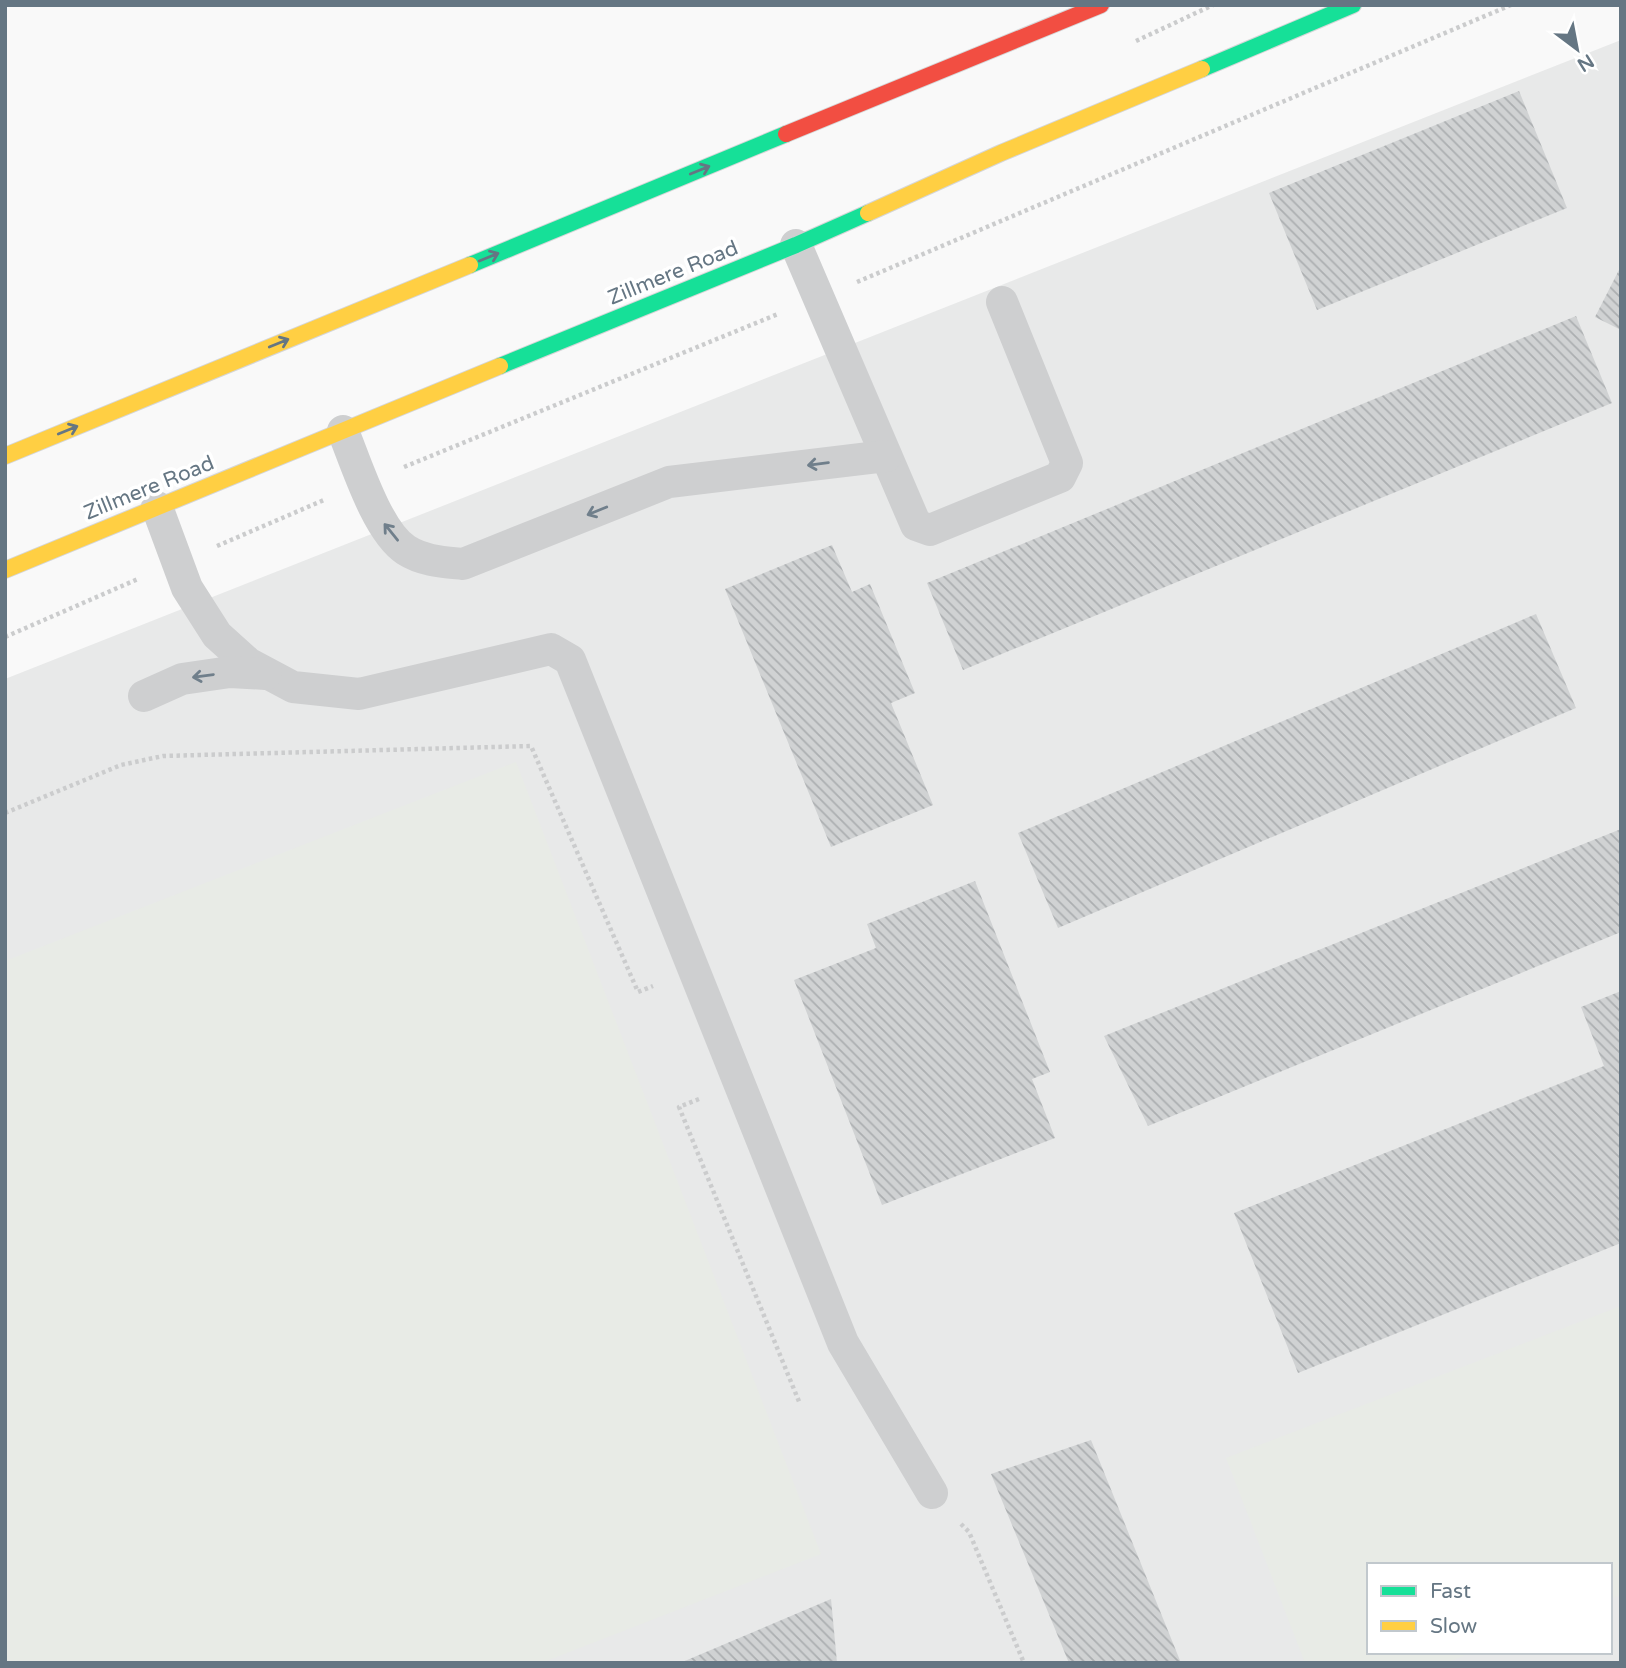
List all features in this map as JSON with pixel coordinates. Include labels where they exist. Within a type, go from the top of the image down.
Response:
[{"type":"main road","points":[[5,456],[1101,5]]},
{"type":"main road","name":"Zillmere Road","points":[[5,570],[796,246],[1001,153],[1353,5]]},
{"type":"lane","points":[[796,246],[916,525],[930,530],[1060,477],[1067,463],[1002,302]]},
{"type":"lane","points":[[343,431],[374,509],[404,549],[432,561],[463,564],[669,482],[886,456]]},
{"type":"lane","points":[[157,507],[187,588],[216,635],[248,663],[293,687],[359,694],[551,649],[570,660],[843,1343],[932,1493]]},
{"type":"lane","points":[[144,696],[182,679],[230,672],[266,674]]},
{"type":"path","points":[[1136,40],[1213,5]]},
{"type":"path","points":[[5,637],[364,483],[818,298],[1511,5]]},
{"type":"path","points":[[5,813],[121,765],[163,756],[531,746],[638,992],[661,982]]},
{"type":"path","points":[[709,1095],[679,1107],[800,1405]]},
{"type":"path","points":[[932,1493],[969,1532],[1024,1663]]},
{"type":"shaded area","points":[[1621,40],[1621,1663],[5,1663],[5,679]]},
{"type":"shaded area","points":[[516,762],[821,1554],[541,1663],[5,1663],[5,961]]},
{"type":"shaded area","points":[[1621,1306],[1621,1595],[1612,1598],[1612,1563],[1367,1563],[1367,1654],[1468,1654],[1446,1663],[1305,1663],[1226,1458]]},
{"type":"building","points":[[1519,91],[1567,208],[1317,310],[1269,193]]},
{"type":"building","points":[[1621,266],[1621,330],[1595,317]]},
{"type":"building","points":[[1576,316],[1612,403],[963,670],[927,583]]},
{"type":"building","points":[[832,545],[852,592],[870,584],[915,693],[891,703],[933,805],[831,847],[725,589]]},
{"type":"building","points":[[1536,614],[1576,708],[1058,928],[1018,833]]},
{"type":"building","points":[[1621,829],[1621,932],[1148,1126],[1104,1036]]},
{"type":"building","points":[[975,881],[1050,1072],[1032,1079],[1055,1138],[882,1205],[794,980],[876,948],[867,924]]},
{"type":"building","points":[[1621,991],[1621,1243],[1298,1373],[1234,1213],[1604,1066],[1581,1007]]},
{"type":"building","points":[[1091,1440],[1181,1663],[1069,1663],[991,1474]]},
{"type":"building","points":[[831,1599],[837,1663],[680,1663]]},
{"type":"traffic: fast","points":[[1202,69],[1353,5]]},
{"type":"traffic: fast","points":[[470,265],[786,134]]},
{"type":"traffic: fast","points":[[500,366],[868,213]]},
{"type":"traffic: slow","points":[[868,213],[1001,153],[1202,69]]},
{"type":"traffic: slow","points":[[5,456],[470,265]]},
{"type":"traffic: slow","points":[[5,570],[500,366]]},
{"type":"traffic: jam","points":[[786,134],[1101,5]]}]
